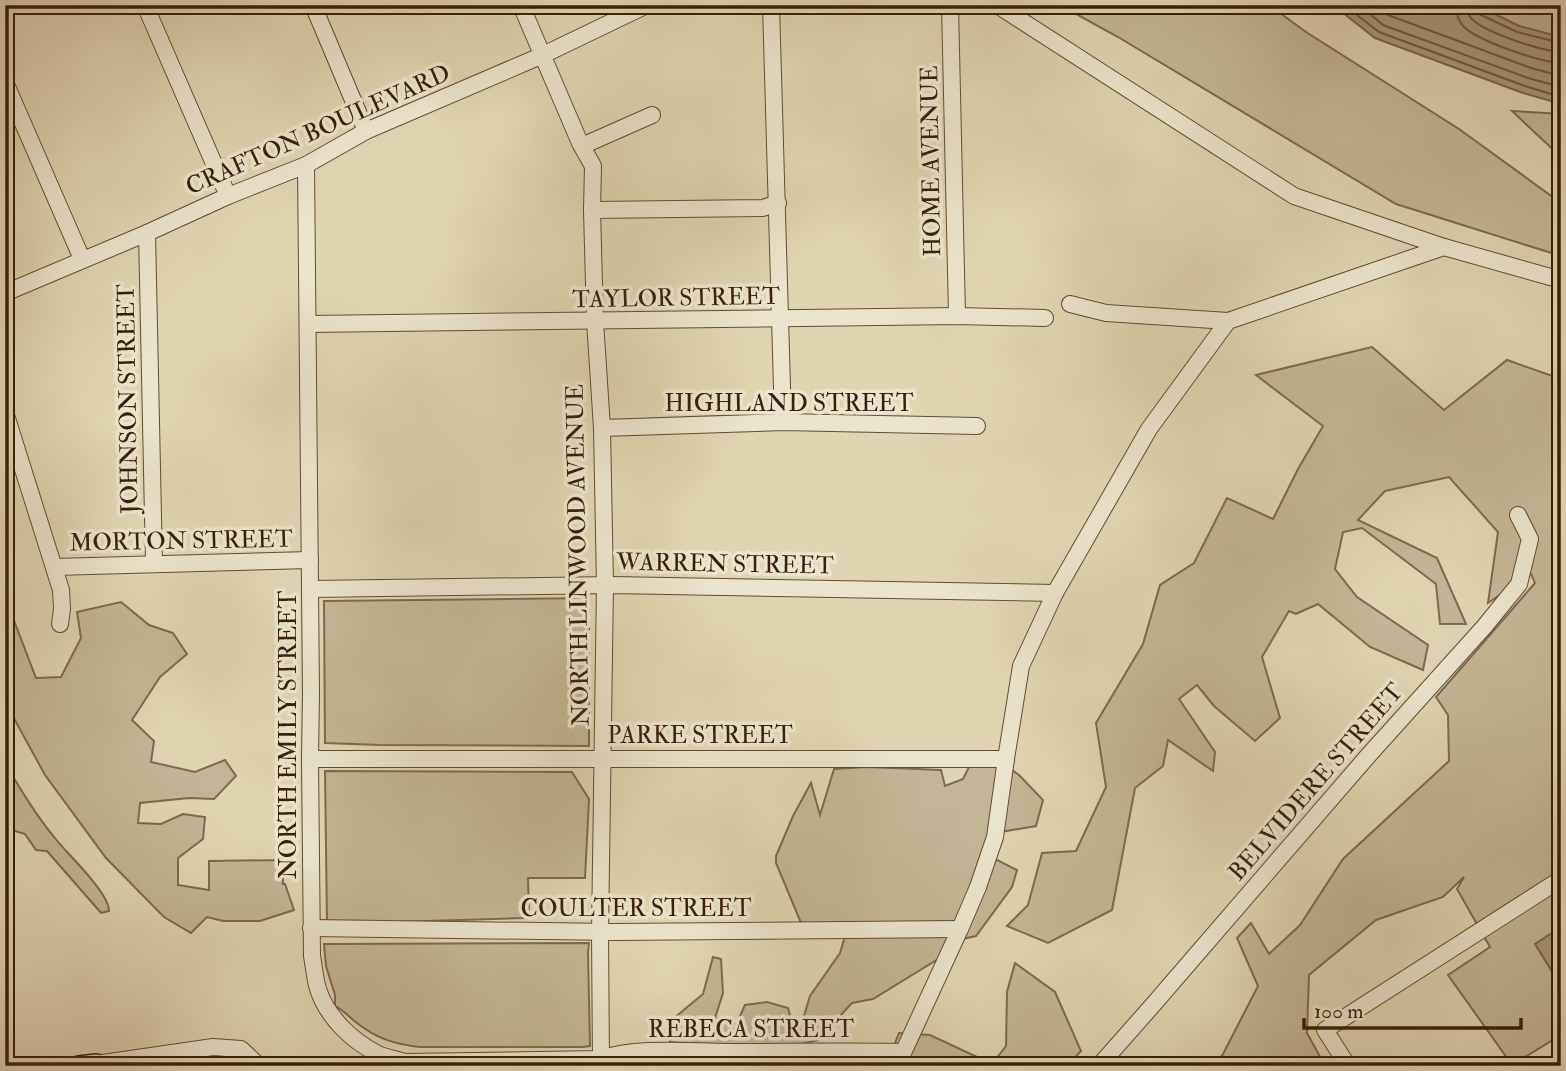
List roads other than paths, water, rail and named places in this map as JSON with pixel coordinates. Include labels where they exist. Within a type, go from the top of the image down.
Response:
[{"type":"street","points":[[145,5],[228,195]]},
{"type":"street","points":[[313,5],[366,131]]},
{"type":"street","name":"NORTH LINWOOD AVENUE","points":[[521,5],[593,166],[595,321],[602,428],[605,585],[601,1062]]},
{"type":"street","name":"CRAFTON BOULEVARD","points":[[5,293],[147,233],[228,195],[306,166],[366,131],[543,55],[647,5]]},
{"type":"street","points":[[771,5],[783,422]]},
{"type":"street","name":"HOME AVENUE","points":[[950,5],[957,316]]},
{"type":"street","points":[[997,5],[1294,196],[1444,247],[1561,279]]},
{"type":"street","points":[[5,82],[82,260]]},
{"type":"street","points":[[582,146],[652,115]]},
{"type":"street","name":"NORTH EMILY STREET","points":[[306,166],[312,694],[311,928],[312,956],[318,988],[325,1005],[360,1043],[380,1055],[405,1062],[601,1062]]},
{"type":"street","points":[[592,210],[763,208],[778,203]]},
{"type":"street","name":"JOHNSON STREET","points":[[147,233],[154,564]]},
{"type":"street","points":[[1070,304],[1106,313],[1228,321],[1444,247]]},
{"type":"street","name":"TAYLOR STREET","points":[[308,324],[957,316],[1045,318]]},
{"type":"street","points":[[900,1059],[978,887],[995,837],[1021,666],[1055,593],[1149,429],[1228,321]]},
{"type":"street","points":[[5,412],[61,590],[60,624]]},
{"type":"street","points":[[1135,417],[1149,429]]},
{"type":"street","name":"HIGHLAND STREET","points":[[602,428],[783,422],[977,426]]},
{"type":"street","name":"BELVIDERE STREET","points":[[1099,1066],[1519,584],[1530,539],[1518,514]]},
{"type":"street","name":"MORTON STREET","points":[[54,567],[310,560]]},
{"type":"street","name":"WARREN STREET","points":[[310,589],[605,585],[1055,593]]},
{"type":"street","name":"PARKE STREET","points":[[310,759],[1006,759]]},
{"type":"street","points":[[1348,1066],[1325,1030],[1561,879]]},
{"type":"street","name":"COULTER STREET","points":[[311,928],[600,932],[960,929]]},
{"type":"street","points":[[91,1065],[213,1047],[241,1049],[259,1066]]},
{"type":"street","name":"REBECA STREET","points":[[601,1062],[615,1054],[649,1052],[833,1051],[900,1059]]},
{"type":"water","points":[[1333,5],[1476,5],[1519,26],[1561,37],[1561,104],[1523,93],[1375,38]]},
{"type":"water","points":[[1561,927],[1561,986],[1535,944]]}]
